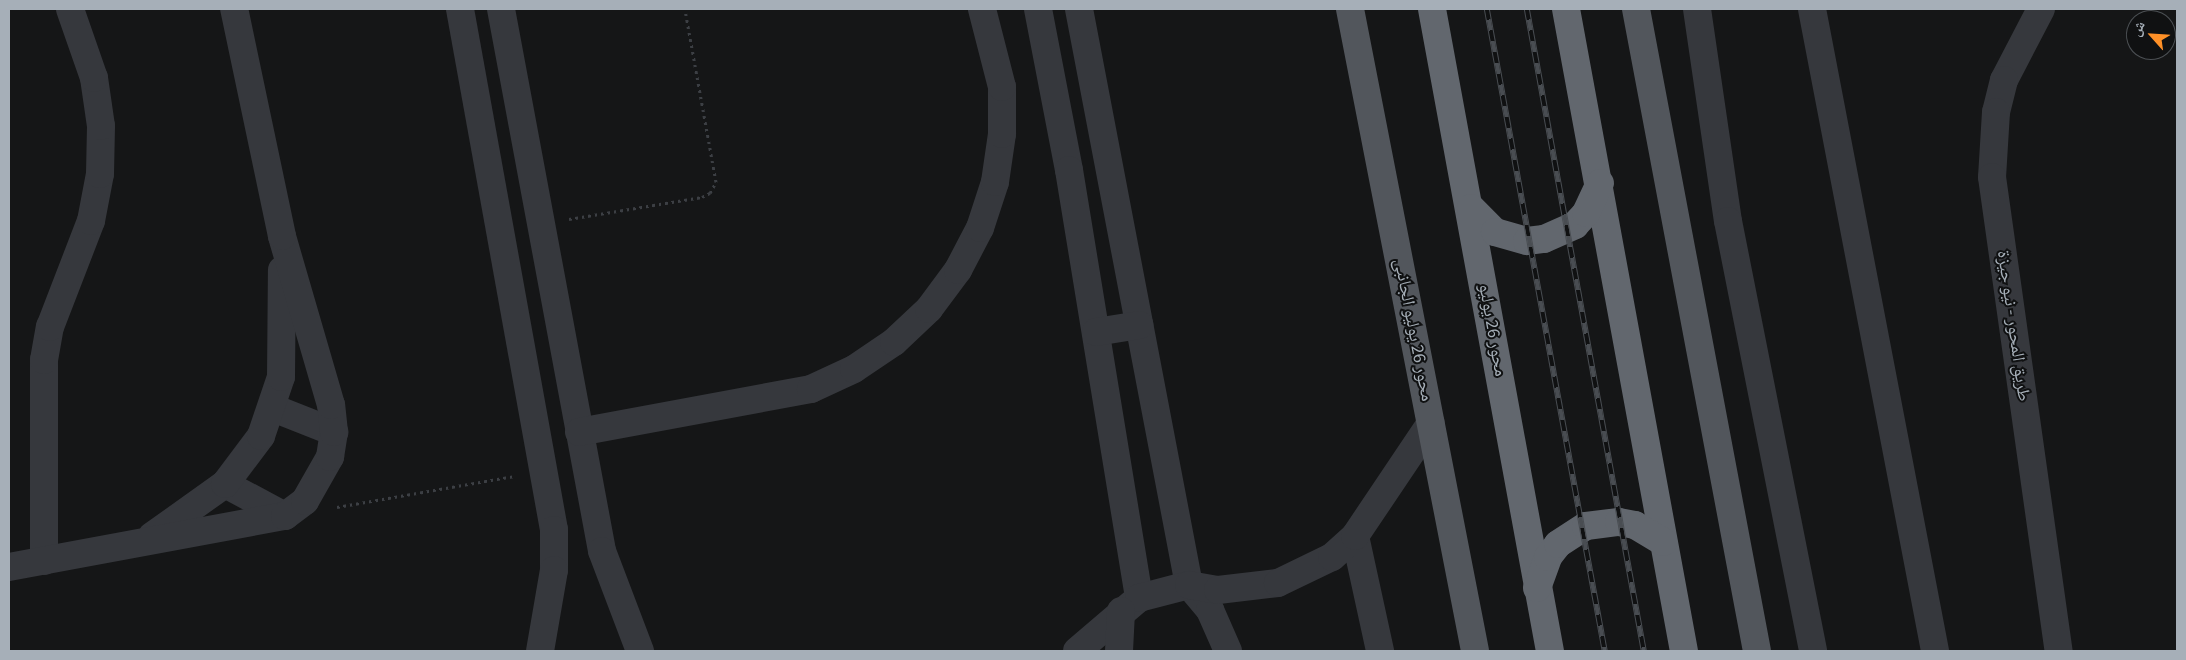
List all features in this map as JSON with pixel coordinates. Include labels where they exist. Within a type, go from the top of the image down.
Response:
[{"type":"highway","name":"محور 26 يوليو","points":[[1432,9],[1471,208],[1537,588],[1550,651]]},
{"type":"highway","points":[[1566,9],[1600,183],[1684,651]]},
{"type":"highway","points":[[1471,208],[1495,232],[1510,238],[1544,240],[1574,225],[1590,206],[1600,183]]},
{"type":"highway","points":[[1537,588],[1548,557],[1558,544],[1586,526],[1602,522],[1635,525],[1663,542]]},
{"type":"main road","name":"محور 26 يوليو الجانبى","points":[[1350,9],[1475,651]]},
{"type":"main road","points":[[1636,9],[1757,651]]},
{"type":"street","points":[[44,561],[44,360],[53,319],[91,221],[100,174],[101,126],[94,78],[70,9]]},
{"type":"street","points":[[9,567],[285,516],[305,501],[320,481],[330,457],[334,432],[331,405],[282,236],[234,9]]},
{"type":"street","points":[[460,9],[554,530],[554,570],[540,651]]},
{"type":"street","points":[[501,9],[542,223],[579,432],[607,568],[640,651]]},
{"type":"street","points":[[579,432],[811,389],[862,364],[894,342],[928,309],[958,270],[980,228],[995,182],[1002,134],[1002,86],[982,9]]},
{"type":"street","points":[[1038,9],[1096,332],[1130,604],[1119,651]]},
{"type":"street","points":[[1079,9],[1189,585],[1210,610],[1228,651]]},
{"type":"street","points":[[1697,9],[1728,221],[1813,651]]},
{"type":"street","points":[[1812,9],[1935,651]]},
{"type":"street","name":"طريق المحور - نيو جيزة","points":[[2041,9],[2004,80],[1994,120],[1992,177],[2058,651]]},
{"type":"street","points":[[142,542],[225,484],[245,462],[273,408],[283,346],[282,236]]},
{"type":"street","points":[[1096,332],[1139,325]]},
{"type":"street","points":[[273,408],[334,432]]},
{"type":"street","points":[[1078,651],[1130,604],[1189,585],[1218,590],[1278,583],[1313,568],[1354,536],[1432,423]]},
{"type":"street","points":[[225,484],[285,516]]},
{"type":"street","points":[[1354,536],[1380,651]]},
{"type":"path","points":[[542,223],[702,197],[710,193],[716,182],[685,9]]},
{"type":"path","points":[[333,508],[543,471]]},
{"type":"railway","points":[[1487,9],[1605,651]]},
{"type":"railway","points":[[1527,9],[1644,651]]}]
